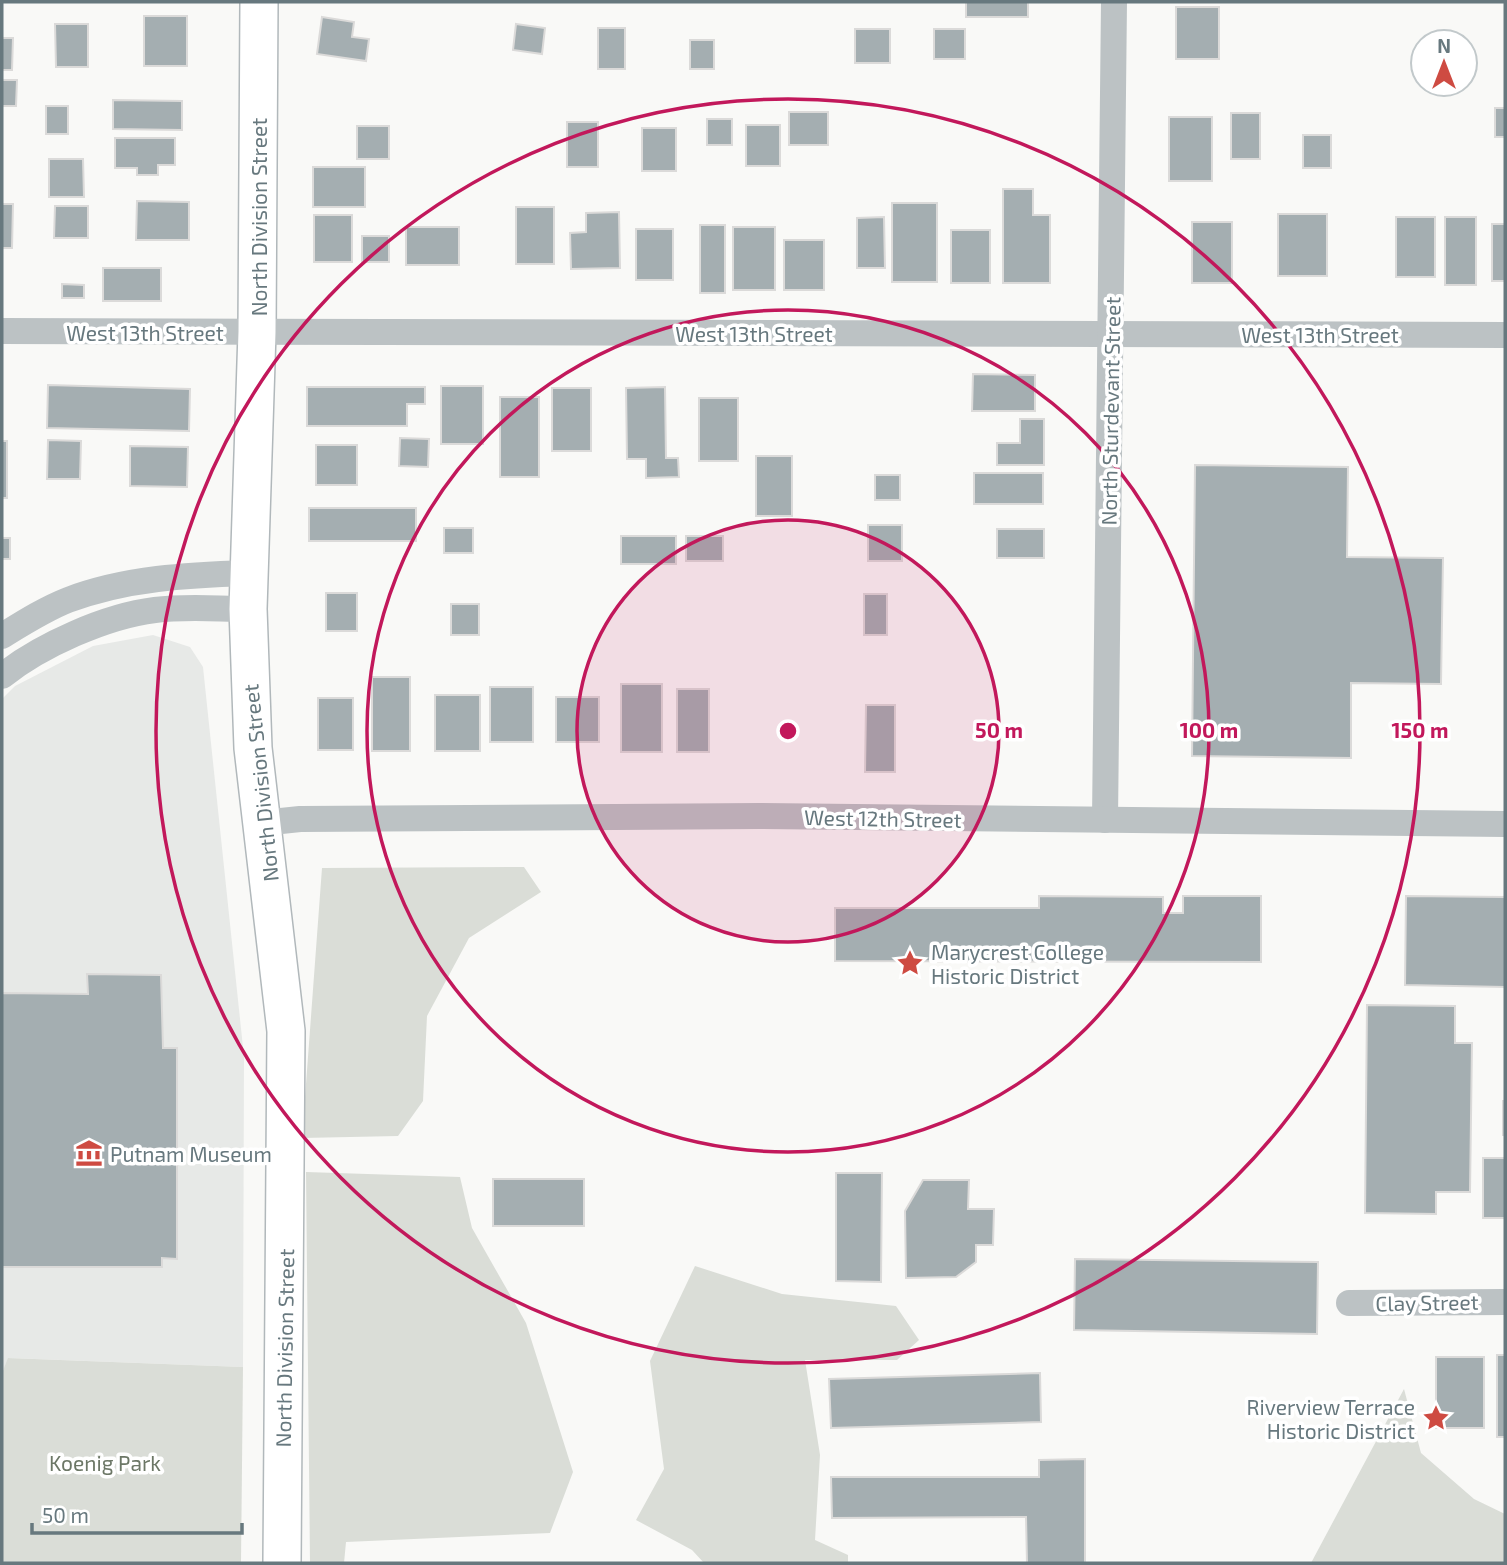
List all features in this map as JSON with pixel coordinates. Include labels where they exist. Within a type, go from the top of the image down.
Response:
[{"type":"main road","name":"North Division Street","points":[[258,2],[257,332],[248,610],[253,748],[286,1031],[282,1563]]},
{"type":"street","name":"North Sturdevant Street","points":[[1105,820],[1114,2]]},
{"type":"street","name":"West 13th Street","points":[[2,331],[1505,335]]},
{"type":"street","points":[[2,636],[68,600],[129,584],[182,575],[249,572]]},
{"type":"street","points":[[2,676],[19,662],[103,622],[155,610],[248,610]]},
{"type":"street","name":"West 12th Street","points":[[262,823],[300,818],[745,816],[1505,824]]},
{"type":"street","name":"Clay Street","points":[[1349,1303],[1505,1301]]},
{"type":"shaded area","points":[[153,635],[190,647],[203,667],[244,1057],[243,1367],[9,1358],[2,1373],[2,699],[15,686],[93,646]]},
{"type":"green space","points":[[524,867],[541,892],[469,938],[427,1016],[423,1101],[398,1136],[302,1138],[322,868]]},
{"type":"green space","points":[[306,1172],[460,1177],[472,1228],[526,1323],[573,1472],[550,1533],[346,1542],[344,1563],[310,1563]]},
{"type":"green space","points":[[695,1266],[782,1294],[896,1306],[919,1340],[897,1360],[805,1360],[820,1455],[815,1540],[848,1555],[848,1563],[704,1563],[692,1550],[636,1520],[664,1469],[650,1361]]},
{"type":"green space","name":"Koenig Park","points":[[8,1358],[243,1367],[241,1563],[2,1563],[2,1373]]},
{"type":"green space","points":[[1404,1389],[1421,1453],[1474,1499],[1505,1514],[1505,1563],[1311,1563]]},
{"type":"building","points":[[966,2],[1028,2],[1028,17],[966,17]]},
{"type":"building","points":[[1176,7],[1219,7],[1219,59],[1176,59]]},
{"type":"building","points":[[144,16],[187,16],[187,66],[144,66]]},
{"type":"building","points":[[322,17],[354,22],[352,37],[369,39],[366,61],[317,54]]},
{"type":"building","points":[[55,24],[88,24],[88,67],[56,67]]},
{"type":"building","points":[[516,24],[545,28],[542,54],[513,50]]},
{"type":"building","points":[[598,28],[625,28],[625,69],[598,69]]},
{"type":"building","points":[[855,29],[890,29],[890,63],[855,63]]},
{"type":"building","points":[[934,29],[965,29],[965,59],[934,59]]},
{"type":"building","points":[[2,38],[13,38],[12,70],[2,70]]},
{"type":"building","points":[[690,40],[714,40],[714,69],[690,69]]},
{"type":"building","points":[[2,80],[17,80],[16,106],[2,106]]},
{"type":"building","points":[[113,100],[182,101],[182,130],[113,129]]},
{"type":"building","points":[[46,106],[68,106],[68,134],[46,134]]},
{"type":"building","points":[[1495,108],[1505,108],[1505,137],[1495,137]]},
{"type":"building","points":[[789,112],[828,112],[828,145],[789,145]]},
{"type":"building","points":[[1231,113],[1260,113],[1260,159],[1231,159]]},
{"type":"building","points":[[1169,117],[1212,117],[1212,181],[1169,181]]},
{"type":"building","points":[[707,119],[732,119],[732,145],[707,145]]},
{"type":"building","points":[[567,122],[598,122],[598,167],[567,167]]},
{"type":"building","points":[[746,125],[780,125],[780,166],[746,166]]},
{"type":"building","points":[[357,126],[389,126],[389,159],[357,159]]},
{"type":"building","points":[[642,128],[676,128],[676,171],[642,171]]},
{"type":"building","points":[[1303,135],[1331,135],[1331,168],[1303,168]]},
{"type":"building","points":[[115,138],[175,138],[175,165],[158,165],[158,175],[137,175],[137,168],[115,168]]},
{"type":"building","points":[[49,159],[83,159],[84,197],[49,197]]},
{"type":"building","points":[[313,167],[365,167],[365,207],[313,207]]},
{"type":"building","points":[[1003,189],[1033,189],[1033,215],[1050,215],[1050,283],[1003,283]]},
{"type":"building","points":[[137,201],[189,202],[189,240],[136,240]]},
{"type":"building","points":[[892,203],[937,203],[937,282],[892,282]]},
{"type":"building","points":[[2,204],[13,204],[12,248],[2,248]]},
{"type":"building","points":[[55,206],[88,206],[88,238],[54,238]]},
{"type":"building","points":[[516,207],[554,207],[554,264],[516,264]]},
{"type":"building","points":[[619,212],[620,268],[571,269],[570,233],[586,232],[586,213]]},
{"type":"building","points":[[1278,214],[1327,214],[1327,276],[1278,276]]},
{"type":"building","points":[[314,215],[352,215],[352,262],[314,262]]},
{"type":"building","points":[[884,217],[885,268],[857,268],[857,218]]},
{"type":"building","points":[[1396,217],[1435,217],[1435,277],[1396,277]]},
{"type":"building","points":[[1445,217],[1476,217],[1476,285],[1445,285]]},
{"type":"building","points":[[1192,222],[1232,222],[1232,283],[1192,283]]},
{"type":"building","points":[[1492,224],[1505,224],[1505,281],[1492,281]]},
{"type":"building","points":[[700,225],[725,225],[725,293],[700,293]]},
{"type":"building","points":[[406,227],[459,227],[459,265],[406,265]]},
{"type":"building","points":[[733,227],[775,227],[775,290],[733,290]]},
{"type":"building","points":[[636,229],[673,229],[673,280],[636,280]]},
{"type":"building","points":[[951,230],[990,230],[990,283],[951,283]]},
{"type":"building","points":[[362,236],[389,236],[389,262],[362,262]]},
{"type":"building","points":[[784,240],[824,240],[824,290],[784,290]]},
{"type":"building","points":[[103,268],[161,268],[161,301],[103,301]]},
{"type":"building","points":[[62,284],[84,285],[84,298],[62,298]]},
{"type":"building","points":[[973,374],[1035,375],[1035,411],[972,411]]},
{"type":"building","points":[[48,385],[190,389],[189,431],[47,428]]},
{"type":"building","points":[[441,386],[483,386],[483,444],[441,444]]},
{"type":"building","points":[[307,387],[425,387],[425,404],[407,404],[407,426],[307,426]]},
{"type":"building","points":[[665,387],[666,458],[678,458],[679,477],[646,478],[646,459],[627,459],[626,388]]},
{"type":"building","points":[[552,388],[591,388],[591,451],[552,451]]},
{"type":"building","points":[[500,397],[539,397],[539,477],[500,477]]},
{"type":"building","points":[[699,398],[738,398],[738,461],[699,461]]},
{"type":"building","points":[[1020,419],[1044,419],[1044,465],[997,465],[997,443],[1020,443]]},
{"type":"building","points":[[400,438],[429,439],[428,467],[399,466]]},
{"type":"building","points":[[48,440],[81,441],[80,479],[47,479]]},
{"type":"building","points":[[2,441],[7,441],[7,498],[2,498]]},
{"type":"building","points":[[316,445],[357,445],[357,485],[316,485]]},
{"type":"building","points":[[130,446],[188,447],[187,487],[130,486]]},
{"type":"building","points":[[756,456],[792,456],[792,516],[756,516]]},
{"type":"building","points":[[1195,465],[1348,467],[1347,557],[1443,558],[1441,684],[1351,683],[1351,758],[1192,756]]},
{"type":"building","points":[[974,473],[1043,473],[1043,504],[974,504]]},
{"type":"building","points":[[875,475],[900,475],[900,500],[875,500]]},
{"type":"building","points":[[309,508],[416,508],[416,541],[309,541]]},
{"type":"building","points":[[868,525],[902,525],[902,561],[868,561]]},
{"type":"building","points":[[444,528],[473,528],[473,553],[444,553]]},
{"type":"building","points":[[997,529],[1044,529],[1044,558],[997,558]]},
{"type":"building","points":[[621,536],[676,536],[676,564],[621,564]]},
{"type":"building","points":[[686,536],[723,536],[723,561],[686,561]]},
{"type":"building","points":[[2,538],[10,538],[10,559],[2,559]]},
{"type":"building","points":[[326,593],[357,593],[357,631],[326,631]]},
{"type":"building","points":[[864,594],[887,594],[887,635],[864,635]]},
{"type":"building","points":[[451,604],[479,604],[479,635],[451,635]]},
{"type":"building","points":[[372,677],[410,677],[410,751],[372,751]]},
{"type":"building","points":[[621,684],[662,684],[662,752],[621,752]]},
{"type":"building","points":[[490,687],[533,687],[533,742],[490,742]]},
{"type":"building","points":[[677,689],[709,689],[709,752],[677,752]]},
{"type":"building","points":[[435,695],[480,695],[480,751],[435,751]]},
{"type":"building","points":[[556,697],[599,697],[599,742],[556,742]]},
{"type":"building","points":[[318,698],[353,698],[353,750],[318,750]]},
{"type":"building","points":[[866,705],[895,705],[895,772],[865,772]]},
{"type":"building","points":[[1039,896],[1163,897],[1163,913],[1183,913],[1183,896],[1261,896],[1261,962],[835,961],[835,908],[1039,908]]},
{"type":"building","points":[[1406,896],[1505,897],[1505,987],[1405,985]]},
{"type":"building","name":"Putnam Museum","points":[[87,974],[161,975],[163,1048],[177,1048],[177,1259],[162,1258],[162,1267],[2,1267],[2,993],[88,994]]},
{"type":"building","points":[[1367,1005],[1455,1006],[1455,1043],[1472,1043],[1470,1192],[1436,1192],[1436,1214],[1365,1213]]},
{"type":"building","points":[[1505,1101],[1505,1135],[1503,1135]]},
{"type":"building","points":[[1483,1158],[1505,1158],[1505,1218],[1483,1218]]},
{"type":"building","points":[[836,1173],[882,1173],[881,1282],[836,1281]]},
{"type":"building","points":[[493,1179],[584,1179],[584,1226],[493,1226]]},
{"type":"building","points":[[923,1180],[969,1180],[968,1209],[994,1209],[993,1245],[976,1245],[976,1262],[956,1277],[906,1278],[905,1211]]},
{"type":"building","points":[[1075,1259],[1318,1262],[1317,1334],[1074,1330]]},
{"type":"building","points":[[1497,1355],[1505,1355],[1505,1437],[1497,1437]]},
{"type":"building","points":[[1436,1357],[1484,1357],[1484,1428],[1436,1428]]},
{"type":"building","points":[[1040,1373],[1041,1422],[831,1428],[829,1379]]},
{"type":"building","points":[[1085,1459],[1085,1563],[1027,1563],[1026,1517],[832,1518],[831,1477],[1039,1477],[1039,1460]]},
{"type":"place","name":"Marycrest College Historic District","points":[[910,963]]},
{"type":"place","name":"Putnam Museum","points":[[89,1153]]},
{"type":"place","name":"Riverview Terrace Historic District","points":[[1436,1418]]}]
